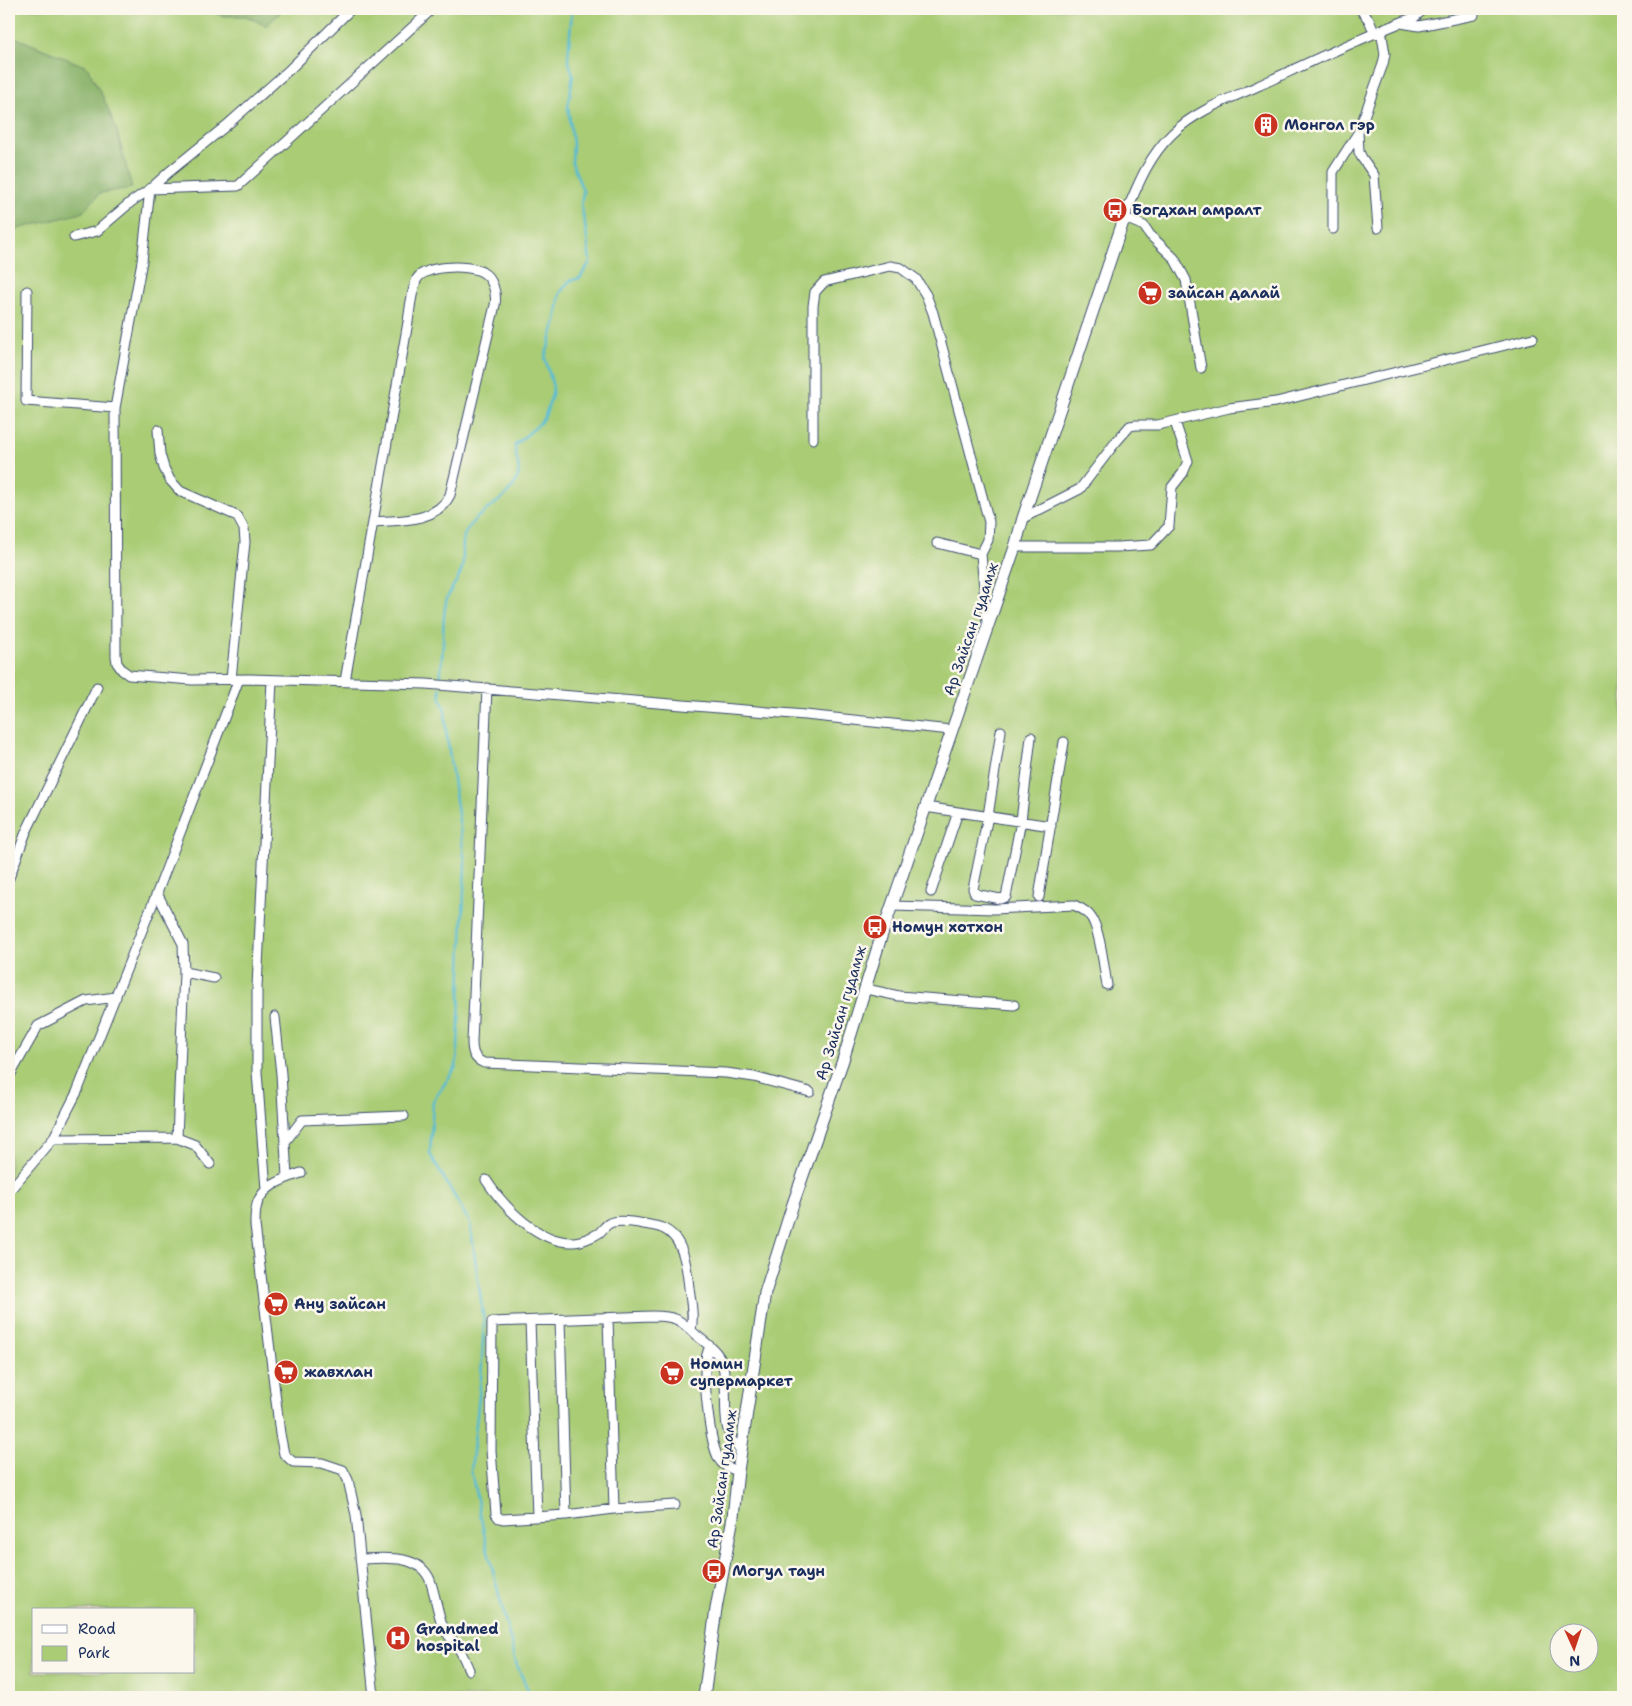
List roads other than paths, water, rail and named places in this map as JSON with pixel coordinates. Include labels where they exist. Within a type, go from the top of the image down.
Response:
[{"type":"street","points":[[74,237],[97,231],[227,126],[290,69],[351,9]]},
{"type":"street","points":[[1333,229],[1333,172],[1358,133],[1385,54],[1378,31],[1360,9]]},
{"type":"street","points":[[1201,368],[1186,280],[1174,258],[1150,235],[1144,226],[1126,215],[1142,174],[1150,161],[1169,137],[1185,124],[1216,106],[1378,31],[1415,17],[1424,9]]},
{"type":"street","points":[[150,189],[238,186],[429,12]]},
{"type":"street","points":[[1400,23],[1419,26],[1474,15]]},
{"type":"street","points":[[1358,133],[1359,152],[1374,175],[1378,228]]},
{"type":"street","points":[[150,189],[142,261],[116,408],[116,656],[117,663],[129,675],[192,680],[345,681],[487,688],[796,714],[951,730]]},
{"type":"street","name":"Ар Зайсан гудамж","points":[[704,1697],[766,1293],[793,1204],[843,1060],[881,937],[1015,547],[1023,518],[1126,215]]},
{"type":"street","points":[[813,439],[813,306],[816,292],[824,282],[884,266],[901,268],[916,278],[926,295],[989,522],[988,540],[981,554],[987,626]]},
{"type":"street","points":[[345,681],[372,522],[417,277],[424,271],[435,269],[462,267],[478,270],[486,275],[492,283],[495,293],[495,305],[450,495],[444,505],[429,515],[372,522]]},
{"type":"street","points":[[27,291],[26,401],[116,408]]},
{"type":"street","points":[[1023,518],[1080,489],[1130,426],[1136,424],[1158,425],[1229,408],[1276,402],[1532,338]]},
{"type":"street","points":[[1015,547],[1151,546],[1169,526],[1172,487],[1183,473],[1188,461],[1175,422]]},
{"type":"street","points":[[9,1191],[53,1139],[77,1092],[158,893],[235,679],[245,542],[244,529],[237,516],[180,491],[170,480],[160,454],[158,430]]},
{"type":"street","points":[[937,543],[981,554]]},
{"type":"street","points":[[266,1189],[257,1072],[257,987],[272,680]]},
{"type":"street","points":[[9,878],[26,832],[97,687]]},
{"type":"street","points":[[487,688],[472,1042],[474,1055],[484,1063],[726,1073],[810,1092]]},
{"type":"street","points":[[1001,731],[988,816],[973,892],[1000,899],[1006,896],[1021,821],[1031,737]]},
{"type":"street","points":[[1039,897],[1064,742]]},
{"type":"street","points":[[925,807],[1051,826]]},
{"type":"street","points":[[931,892],[958,812]]},
{"type":"street","points":[[158,893],[183,944],[184,972],[177,1138]]},
{"type":"street","points":[[892,906],[995,909],[1074,905],[1092,917],[1096,928],[1107,985]]},
{"type":"street","points":[[184,972],[214,978]]},
{"type":"street","points":[[866,988],[899,996],[1014,1004]]},
{"type":"street","points":[[9,1077],[38,1026],[86,1001],[116,997]]},
{"type":"street","points":[[275,1017],[287,1177]]},
{"type":"street","points":[[285,1142],[302,1120],[404,1116]]},
{"type":"street","points":[[53,1139],[177,1138],[195,1145],[210,1164]]},
{"type":"street","points":[[301,1173],[287,1177],[266,1189],[256,1207],[255,1225],[280,1434],[284,1454],[292,1462],[322,1463],[343,1470],[348,1480],[356,1515],[362,1559],[374,1697]]},
{"type":"street","points":[[486,1180],[496,1195],[524,1224],[552,1238],[574,1242],[598,1233],[610,1222],[618,1221],[637,1222],[654,1226],[662,1228],[669,1233],[678,1243],[685,1263],[693,1316],[691,1330]]},
{"type":"street","points":[[674,1505],[614,1509],[566,1515],[499,1518],[496,1514],[491,1450],[492,1322],[670,1316],[681,1322],[710,1346],[723,1364],[727,1423],[733,1444],[741,1449]]},
{"type":"street","points":[[608,1318],[614,1509]]},
{"type":"street","points":[[560,1320],[566,1515]]},
{"type":"street","points":[[530,1321],[537,1516]]},
{"type":"street","points":[[710,1346],[705,1368],[711,1436],[721,1462],[728,1468],[738,1471]]},
{"type":"street","points":[[362,1559],[383,1558],[410,1561],[423,1569],[430,1580],[446,1634],[459,1648],[469,1670]]},
{"type":"waterway","points":[[440,682],[445,607],[447,597],[462,568],[465,534],[470,525],[501,499],[514,485],[519,471],[515,445],[538,425],[545,416],[552,395],[553,387],[545,358],[556,321],[560,293],[569,281],[580,278],[590,262],[581,206],[583,191],[572,163],[573,144],[568,107],[573,75],[568,59],[572,9]]},
{"type":"waterway","points":[[440,688],[441,700],[445,709],[446,730],[465,863],[456,1067],[433,1101],[430,1154],[470,1223],[484,1322],[481,1377],[471,1471],[487,1547],[516,1663],[531,1697]]},
{"type":"place","name":"Монгол гэр","points":[[1266,125]]},
{"type":"place","name":"Богдхан амралт","points":[[1115,210]]},
{"type":"place","name":"зайсан далай","points":[[1150,293]]},
{"type":"place","name":"Номун хотхон","points":[[875,927]]},
{"type":"place","name":"Ану зайсан","points":[[276,1304]]},
{"type":"place","name":"жавхлан","points":[[286,1372]]},
{"type":"place","name":"Номин супермаркет","points":[[672,1373]]},
{"type":"place","name":"Могул таун","points":[[714,1571]]},
{"type":"place","name":"Grandmed hospital","points":[[398,1638]]}]
